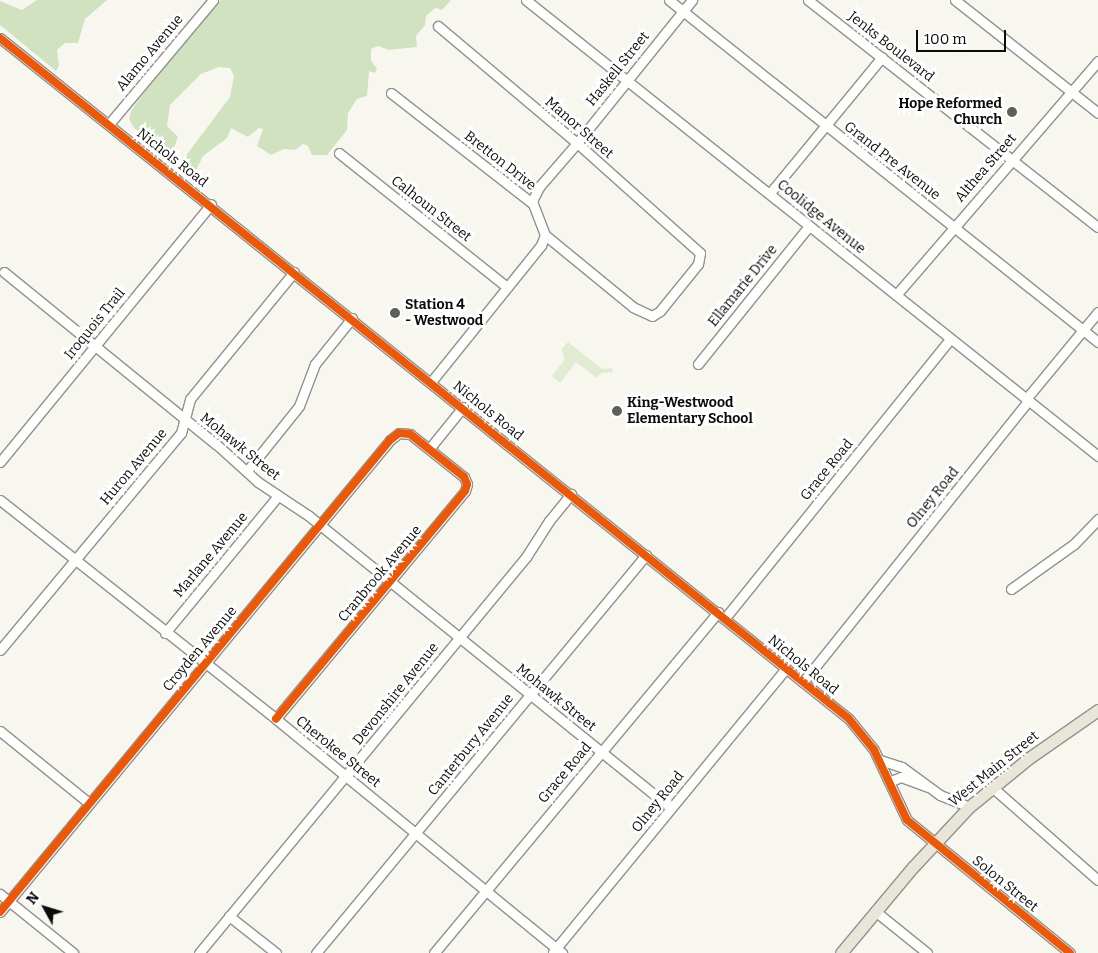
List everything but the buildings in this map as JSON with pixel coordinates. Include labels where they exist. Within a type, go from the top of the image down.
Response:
[{"type":"main road","name":"West Main Street","points":[[841,953],[934,842],[969,807],[992,787],[1098,710]]},
{"type":"street","name":"Alamo Avenue","points":[[109,124],[213,0]]},
{"type":"street","name":"Coolidge Avenue","points":[[526,0],[1098,456]]},
{"type":"street","name":"Grand Pre Avenue","points":[[669,0],[1098,342]]},
{"type":"street","name":"Haskell Street","points":[[533,204],[536,192],[692,0]]},
{"type":"street","name":"Jenks Boulevard","points":[[808,0],[1098,228]]},
{"type":"street","points":[[955,0],[1098,113]]},
{"type":"street","name":"Manor Street","points":[[438,26],[577,143],[700,254],[698,264],[660,311],[648,316],[545,236]]},
{"type":"street","name":"Nichols Road","points":[[0,38],[211,204],[856,725],[880,760],[903,813],[924,835]]},
{"type":"street","points":[[770,193],[882,57]]},
{"type":"street","name":"Althea Street","points":[[896,295],[1098,61]]},
{"type":"street","name":"Bretton Drive","points":[[391,93],[533,204],[545,236]]},
{"type":"street","name":"Calhoun Street","points":[[339,153],[507,287]]},
{"type":"street","name":"Iroquois Trail","points":[[0,462],[211,204]]},
{"type":"street","name":"Ellamarie Drive","points":[[698,364],[809,226]]},
{"type":"street","points":[[431,382],[541,245],[545,236]]},
{"type":"street","name":"Mohawk Street","points":[[4,272],[278,496],[320,525],[671,808]]},
{"type":"street","name":"Huron Avenue","points":[[0,650],[181,433],[185,408],[194,394],[294,272]]},
{"type":"street","name":"Olney Road","points":[[803,682],[1098,312]]},
{"type":"street","points":[[247,471],[299,406],[315,364],[352,318]]},
{"type":"street","name":"Grace Road","points":[[434,953],[601,751],[722,615],[950,339]]},
{"type":"street","points":[[430,449],[463,407]]},
{"type":"street","name":"Croyden Avenue","points":[[0,912],[393,436],[406,433],[430,449]]},
{"type":"street","name":"Cranbrook Avenue","points":[[276,719],[466,487],[464,477],[430,449]]},
{"type":"street","name":"Devonshire Avenue","points":[[199,953],[526,557],[549,521],[571,494]]},
{"type":"street","name":"Marlane Avenue","points":[[165,632],[278,496]]},
{"type":"street","name":"Cherokee Street","points":[[0,500],[276,719],[486,890],[556,951]]},
{"type":"street","points":[[1010,589],[1074,544],[1098,520]]},
{"type":"street","name":"Canterbury Avenue","points":[[316,953],[646,554]]},
{"type":"street","name":"Olney Road","points":[[556,951],[786,668]]},
{"type":"street","points":[[0,731],[89,803]]},
{"type":"street","points":[[880,760],[908,770],[928,787],[948,800],[969,807]]},
{"type":"street","points":[[889,782],[901,777],[928,787]]},
{"type":"street","points":[[992,787],[1098,880]]},
{"type":"street","name":"Solon Street","points":[[924,835],[1070,953]]},
{"type":"street","points":[[0,894],[73,953]]},
{"type":"street","points":[[875,911],[926,953]]},
{"type":"street","points":[[229,916],[276,953]]},
{"type":"green space","points":[[37,0],[107,0],[85,19],[78,43],[65,43],[57,50],[59,66],[56,71],[0,25],[0,1],[22,10]]},
{"type":"green space","points":[[221,0],[451,0],[442,10],[435,8],[426,16],[425,25],[416,36],[417,47],[389,50],[378,46],[371,49],[371,60],[377,69],[375,73],[369,71],[367,96],[357,99],[348,113],[347,130],[327,155],[312,155],[308,146],[303,144],[295,150],[284,149],[271,155],[257,146],[263,129],[259,128],[248,137],[231,128],[227,138],[203,156],[195,172],[190,174],[184,172],[179,165],[230,97],[234,76],[230,68],[219,67],[201,74],[170,105],[167,126],[178,137],[173,151],[168,154],[156,147],[134,128],[129,119],[131,111],[152,81]]},
{"type":"green space","points":[[568,342],[602,369],[612,368],[613,372],[601,373],[597,378],[576,362],[560,383],[552,376],[565,359],[561,350]]},
{"type":"cycle path","points":[[0,38],[849,719],[874,750],[907,820],[1070,953]]},
{"type":"cycle path","points":[[0,912],[390,440],[399,433],[410,434],[464,477],[467,484],[465,491],[276,719]]},
{"type":"place","name":"Hope Reformed Church","points":[[1012,112]]},
{"type":"place","name":"Station 4 - Westwood","points":[[395,313]]},
{"type":"place","name":"King-Westwood Elementary School","points":[[617,411]]}]
